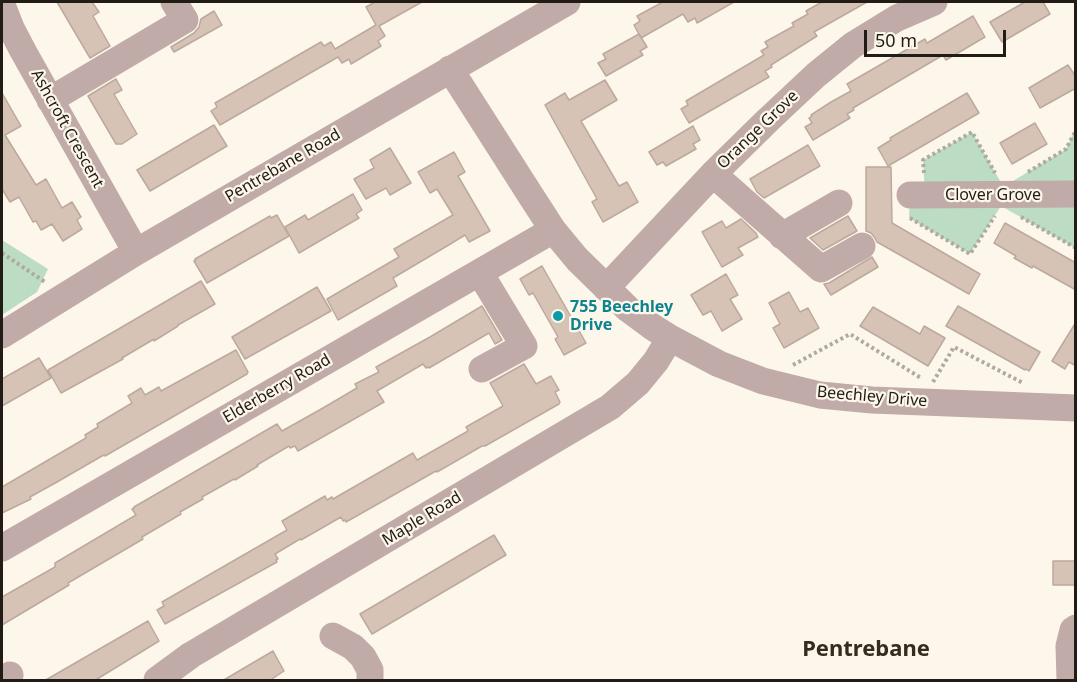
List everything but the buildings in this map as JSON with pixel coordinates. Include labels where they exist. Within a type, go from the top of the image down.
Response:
[{"type":"street","points":[[51,100],[185,20],[174,2]]},
{"type":"street","name":"Pentrebane Road","points":[[2,335],[136,252],[567,2]]},
{"type":"street","name":"Orange Grove","points":[[606,288],[713,174],[816,75],[862,40],[897,18],[934,2]]},
{"type":"street","name":"Ashcroft Crescent","points":[[2,5],[19,44],[136,252]]},
{"type":"street","name":"Beechley Drive","points":[[450,69],[553,230],[577,259],[606,288],[651,326],[670,338],[719,364],[763,381],[820,395],[872,400],[1076,408]]},
{"type":"street","points":[[713,174],[821,269],[862,246]]},
{"type":"street","name":"Clover Grove","points":[[910,195],[1013,206],[1076,194]]},
{"type":"street","points":[[782,236],[838,203]]},
{"type":"street","name":"Elderberry Road","points":[[2,548],[553,230]]},
{"type":"street","points":[[480,273],[524,346],[482,369]]},
{"type":"street","name":"Maple Road","points":[[157,681],[191,655],[610,406],[638,383],[656,361],[670,338]]},
{"type":"street","points":[[1070,681],[1069,646],[1073,630],[1076,628]]},
{"type":"street","points":[[333,636],[353,647],[363,657],[370,670],[370,681]]},
{"type":"path","points":[[1076,130],[1066,149],[1013,181],[1013,206],[1076,248]]},
{"type":"path","points":[[2,253],[66,296]]},
{"type":"path","points":[[763,381],[850,334],[922,379]]},
{"type":"path","points":[[931,385],[954,346],[1028,386]]},
{"type":"green space","points":[[1075,130],[1075,248],[1001,206],[970,254],[909,218],[910,195],[925,194],[923,160],[972,132],[1003,186],[1066,149]]},
{"type":"green space","points":[[2,240],[48,269],[37,292],[2,315]]},
{"type":"place","name":"755 Beechley Drive","points":[[558,316]]},
{"type":"district","name":"Pentrebane","points":[[866,650]]}]
